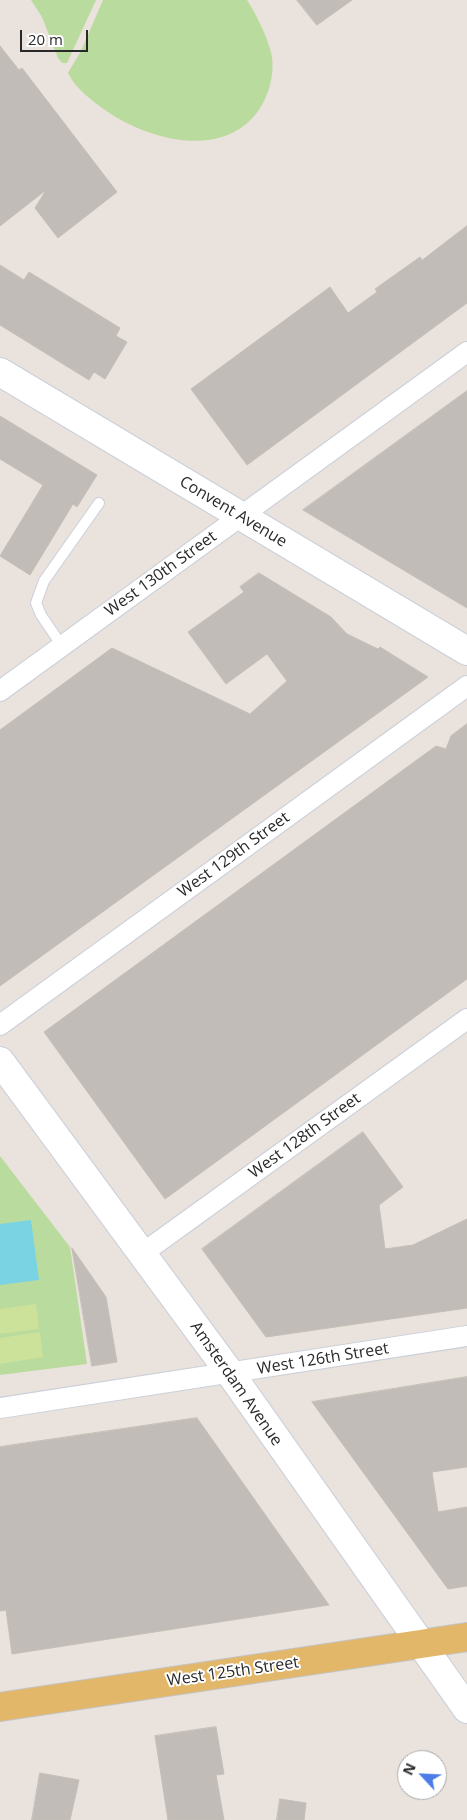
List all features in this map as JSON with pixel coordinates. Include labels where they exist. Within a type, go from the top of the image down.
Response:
[{"type":"main road","name":"Convent Avenue","points":[[0,372],[467,652]]},
{"type":"main road","name":"Amsterdam Avenue","points":[[0,1061],[230,1373],[467,1709]]},
{"type":"main road","name":"West 125th Street","points":[[0,1707],[467,1637]]},
{"type":"street","name":"West 130th Street","points":[[0,691],[467,352]]},
{"type":"street","name":"West 129th Street","points":[[0,1025],[467,686]]},
{"type":"street","name":"West 128th Street","points":[[143,1253],[467,1019]]},
{"type":"street","name":"West 126th Street","points":[[0,1408],[467,1336]]},
{"type":"lane","points":[[62,646],[41,615],[36,603],[44,581],[99,503]]},
{"type":"green space","points":[[31,0],[96,0],[67,63],[62,63],[58,58],[42,17]]},
{"type":"green space","points":[[103,0],[247,0],[264,32],[272,58],[272,78],[263,103],[249,122],[231,133],[211,140],[189,141],[144,131],[105,110],[80,89],[68,73],[81,51]]},
{"type":"green space","points":[[0,1156],[70,1247],[87,1364],[0,1375]]},
{"type":"green space","points":[[36,1304],[39,1329],[0,1334],[0,1309]]},
{"type":"green space","points":[[40,1332],[43,1357],[0,1364],[0,1338]]},
{"type":"water","points":[[31,1220],[39,1280],[0,1285],[0,1224]]},
{"type":"building","points":[[297,0],[352,0],[317,25]]},
{"type":"building","points":[[0,46],[19,70],[22,68],[117,192],[58,238],[35,208],[46,190],[0,226]]},
{"type":"building","points":[[467,226],[467,303],[247,465],[191,389],[330,287],[348,313],[377,292],[375,289],[420,257],[422,260]]},
{"type":"building","points":[[0,265],[24,280],[29,272],[120,328],[116,336],[127,342],[105,379],[94,372],[89,380],[0,325]]},
{"type":"building","points":[[467,391],[467,608],[303,510]]},
{"type":"building","points":[[0,416],[97,475],[77,507],[73,504],[30,575],[0,556],[43,485],[0,459]]},
{"type":"building","points":[[259,573],[331,617],[347,634],[378,649],[380,647],[428,677],[0,986],[0,730],[112,648],[250,714],[287,681],[267,654],[226,684],[188,632],[244,592],[240,587]]},
{"type":"building","points":[[467,724],[467,979],[165,1199],[44,1032],[436,746],[446,749],[451,736]]},
{"type":"building","points":[[363,1132],[403,1187],[379,1205],[385,1249],[413,1245],[467,1219],[467,1308],[266,1337],[202,1249]]},
{"type":"building","points":[[72,1248],[106,1297],[117,1362],[92,1366]]},
{"type":"building","points":[[467,1377],[467,1467],[432,1472],[438,1512],[467,1507],[467,1586],[448,1589],[312,1402]]},
{"type":"building","points":[[197,1418],[329,1605],[12,1654],[6,1610],[0,1611],[0,1447]]},
{"type":"building","points":[[216,1727],[224,1774],[216,1775],[224,1820],[168,1820],[155,1736]]},
{"type":"building","points":[[40,1773],[79,1780],[70,1820],[32,1820]]},
{"type":"building","points":[[280,1799],[306,1803],[304,1820],[277,1820]]}]
